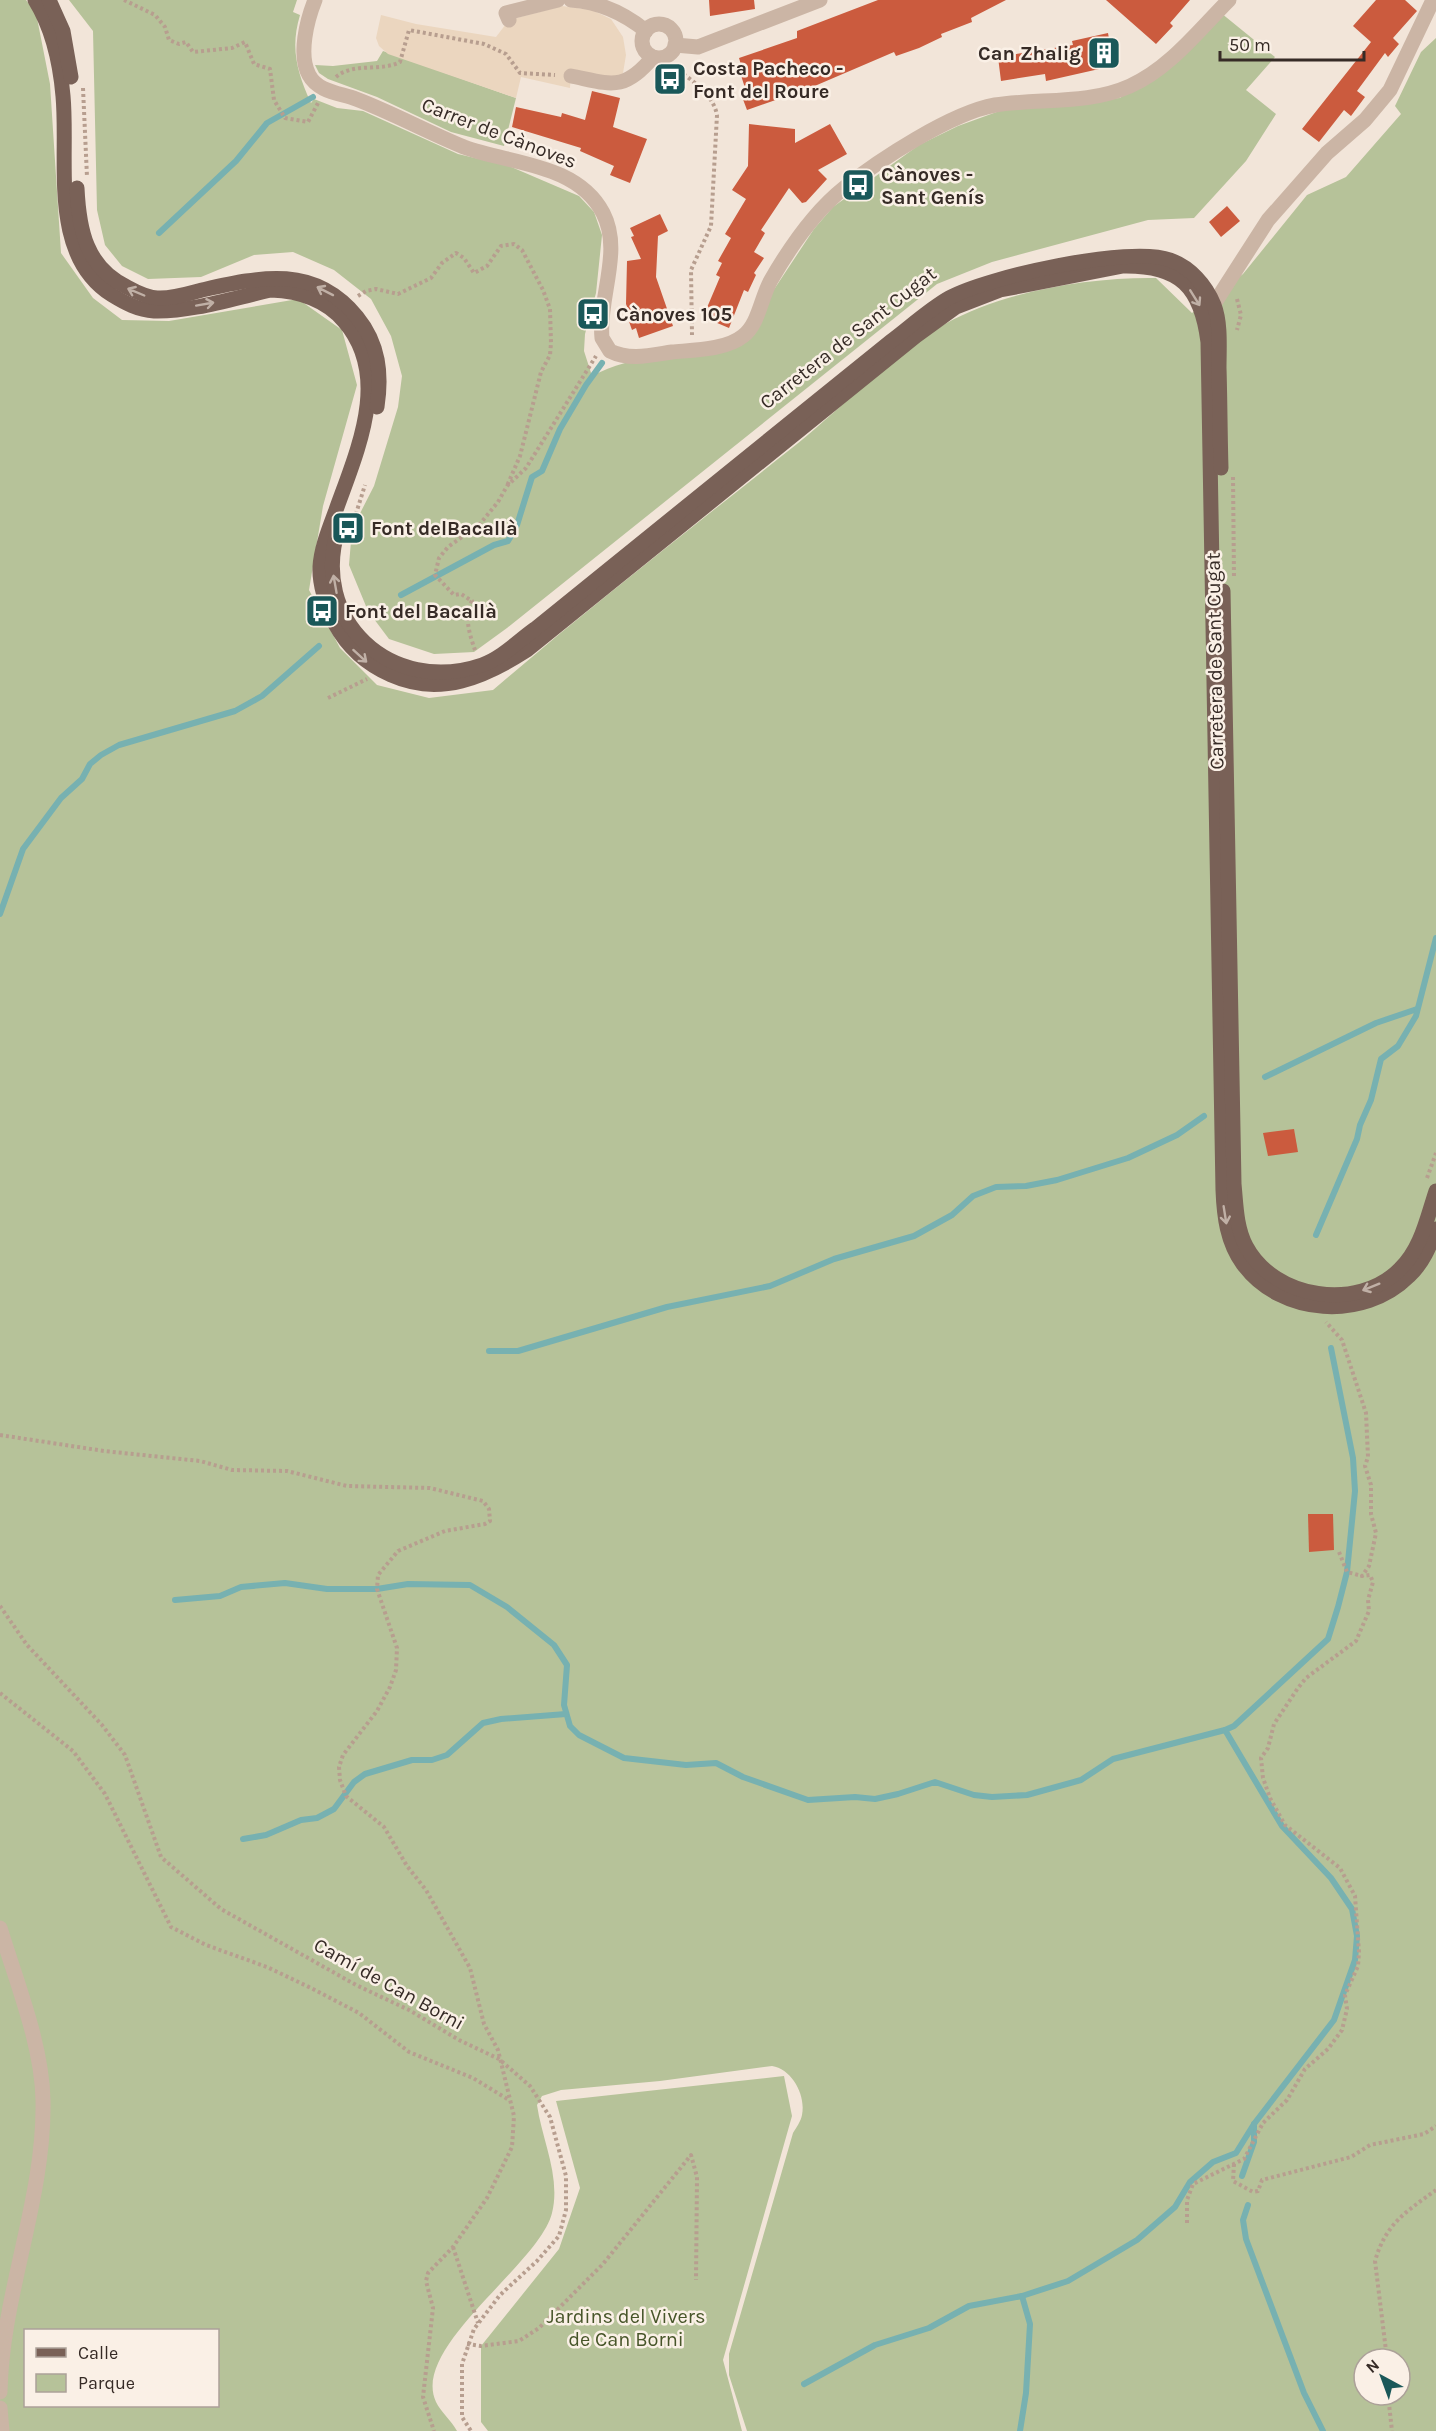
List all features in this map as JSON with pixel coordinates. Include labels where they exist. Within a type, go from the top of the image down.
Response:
[{"type":"main road","name":"Carretera de Sant Cugat","points":[[35,0],[53,36],[59,62],[63,98],[67,212],[72,245],[82,268],[93,281],[123,302],[154,311],[271,290],[291,291],[325,304],[338,314],[357,339],[368,373],[369,396],[364,424],[325,541],[320,568],[327,609],[339,631],[364,661],[409,681],[445,685],[470,681],[501,667],[527,650],[916,336],[956,307],[1000,290],[1123,266],[1144,265],[1174,274],[1197,298],[1204,316],[1208,342],[1224,1214],[1236,1252],[1254,1277],[1280,1294],[1311,1305],[1353,1305],[1382,1296],[1395,1288],[1422,1260],[1436,1229]]},
{"type":"main road","name":"Carretera de Sant Cugat","points":[[49,0],[63,31],[69,59],[80,231],[87,250],[108,276],[139,294],[155,298],[174,297],[250,279],[284,277],[309,283],[339,298],[360,320],[368,334],[380,368],[379,391],[375,417],[336,538],[333,581],[339,604],[352,629],[364,643],[392,663],[414,670],[437,672],[467,669],[498,657],[890,342],[949,298],[1010,276],[1101,259],[1139,255],[1171,260],[1187,269],[1208,292],[1214,304],[1219,337],[1234,1184],[1239,1227],[1253,1258],[1275,1278],[1305,1291],[1347,1294],[1380,1284],[1399,1271],[1419,1242],[1431,1188]]},
{"type":"street","name":"Carrer de Cànoves","points":[[315,0],[305,29],[305,64],[308,74],[320,87],[393,114],[466,148],[531,163],[584,189],[592,196],[605,215],[610,241],[601,329],[604,345]]},
{"type":"street","points":[[508,20],[506,14],[558,0]]},
{"type":"street","points":[[571,0],[592,1],[634,22],[646,31]]},
{"type":"street","points":[[675,45],[698,47],[820,0]]},
{"type":"street","points":[[604,345],[615,354],[633,357],[692,350],[725,344],[741,338],[753,324],[770,282],[813,220],[844,188],[893,153],[933,130],[994,106],[1077,98],[1128,87],[1158,70],[1229,0]]},
{"type":"street","points":[[1214,304],[1248,247],[1282,204],[1327,153],[1365,120],[1390,90],[1433,0]]},
{"type":"street","points":[[655,25],[666,26],[674,34],[675,45],[664,57],[653,57],[643,46],[646,31],[655,25]]},
{"type":"street","points":[[566,76],[614,85],[642,70],[653,57]]},
{"type":"street","points":[[0,1928],[35,2046],[43,2099],[42,2141],[4,2331],[0,2392]]},
{"type":"street","points":[[0,2408],[2,2431]]},
{"type":"path","points":[[124,0],[155,15],[165,27],[169,40],[179,44],[186,42],[193,52],[232,48],[245,42],[254,64],[270,69],[274,100],[285,118],[308,122],[319,101]]},
{"type":"path","points":[[333,82],[346,70],[365,70],[400,62],[409,30],[484,44],[506,54],[520,73],[566,76]]},
{"type":"path","points":[[679,70],[709,95],[716,105],[717,115],[711,226],[692,270],[692,341]]},
{"type":"path","points":[[83,83],[87,185]]},
{"type":"path","points":[[357,297],[366,291],[376,290],[398,294],[431,278],[442,263],[456,253],[464,258],[471,271],[478,272],[487,266],[501,246],[514,244],[522,250],[530,270],[541,284],[550,309],[550,355],[541,372],[520,456],[507,486],[498,502],[478,525],[448,547],[436,568],[435,576],[444,583],[446,588],[472,601],[468,607],[468,623],[477,653],[467,656]]},
{"type":"path","points":[[1229,281],[1241,315],[1236,334]]},
{"type":"path","points":[[351,292],[363,303]]},
{"type":"path","points":[[507,486],[526,468],[585,371],[604,345]]},
{"type":"path","name":"Carretera de Sant Cugat","points":[[1233,468],[1234,580]]},
{"type":"path","points":[[352,526],[366,482]]},
{"type":"path","points":[[328,698],[362,682],[380,670]]},
{"type":"path","points":[[1431,1188],[1436,1153]]},
{"type":"path","points":[[1311,1305],[1342,1340],[1366,1413],[1368,1457],[1365,1466],[1371,1485],[1371,1515],[1376,1533],[1370,1566],[1362,1576]]},
{"type":"path","points":[[0,1435],[69,1447],[200,1461],[232,1470],[287,1471],[347,1486],[430,1488],[483,1501],[489,1509],[490,1521],[444,1531],[399,1551],[378,1575],[377,1589],[397,1648],[396,1670],[386,1695],[343,1755],[339,1767],[345,1796],[384,1827],[442,1915],[471,1968],[484,2024],[498,2050],[514,2116],[512,2146],[487,2198],[453,2247],[428,2273],[426,2281],[433,2308],[423,2397],[434,2431]]},
{"type":"path","points":[[1186,2223],[1187,2200],[1193,2184],[1244,2159],[1263,2123],[1287,2100],[1305,2069],[1328,2049],[1342,2030],[1347,2009],[1345,1995],[1358,1966],[1358,1914],[1348,1880],[1332,1859],[1308,1844],[1285,1825],[1270,1798],[1262,1758],[1268,1748],[1274,1724],[1302,1683],[1338,1656],[1360,1634],[1369,1611],[1368,1600],[1373,1582],[1370,1575],[1362,1576],[1347,1572],[1339,1552]]},
{"type":"path","name":"Camí de Can Borni","points":[[0,1606],[27,1645],[102,1725],[125,1755],[161,1857],[221,1909],[356,1985],[409,2010],[459,2040],[499,2059],[530,2086],[550,2116],[566,2176],[566,2210],[559,2236],[537,2261],[500,2295],[467,2343],[462,2364],[462,2417],[471,2431]]},
{"type":"path","points":[[0,1693],[73,1751],[105,1794],[171,1928],[206,1945],[267,1966],[311,1988],[359,2013],[409,2052],[473,2078],[510,2100]]},
{"type":"path","points":[[1234,2164],[1233,2181],[1253,2192],[1258,2191],[1262,2180],[1330,2164],[1360,2153],[1371,2145],[1424,2134],[1436,2126]]},
{"type":"path","points":[[467,2343],[481,2346],[519,2341],[539,2328],[603,2264],[692,2155],[698,2178],[696,2280]]},
{"type":"path","points":[[1386,2347],[1375,2261],[1379,2247],[1403,2213],[1436,2190]]},
{"type":"path","points":[[453,2247],[478,2324]]},
{"type":"path","points":[[1389,2407],[1392,2431]]},
{"type":"green space","points":[[0,0],[26,0],[36,13],[50,84],[61,253],[93,298],[122,320],[169,321],[298,299],[342,330],[357,385],[323,506],[309,590],[340,648],[377,685],[429,698],[493,690],[606,596],[797,444],[887,365],[945,324],[994,303],[1048,288],[1130,278],[1156,278],[1192,313],[1243,274],[1307,195],[1346,177],[1401,114],[1395,106],[1421,52],[1436,38],[1436,2431],[747,2431],[729,2375],[729,2354],[793,2133],[801,2120],[803,2107],[796,2084],[786,2072],[772,2066],[660,2081],[561,2090],[542,2096],[537,2105],[553,2172],[552,2213],[542,2234],[525,2257],[479,2306],[441,2357],[433,2380],[436,2402],[457,2431],[0,2431]]},
{"type":"green space","points":[[69,0],[297,0],[293,12],[300,15],[295,49],[296,60],[311,103],[314,99],[337,108],[363,111],[458,154],[509,166],[579,196],[594,212],[602,235],[596,293],[585,334],[584,351],[592,376],[641,359],[728,348],[775,288],[814,229],[833,207],[919,145],[958,126],[1019,104],[1120,98],[1221,13],[1275,57],[1246,90],[1276,114],[1246,161],[1194,218],[1148,220],[992,262],[937,284],[507,628],[474,652],[434,654],[389,639],[368,611],[349,565],[352,529],[374,486],[398,407],[402,376],[391,336],[371,299],[334,270],[293,252],[254,255],[201,277],[148,279],[122,266],[105,245],[97,210],[93,31]]},
{"type":"green space","points":[[383,51],[516,98],[504,146],[451,132],[377,97],[328,79],[319,73],[315,65],[333,66],[377,61]]},
{"type":"green space","name":"Jardins del Vivers de Can Borni","points":[[784,2076],[792,2116],[723,2360],[742,2431],[488,2431],[481,2422],[481,2346],[559,2249],[580,2188],[556,2101]]},
{"type":"shaded area","points":[[562,6],[592,10],[611,19],[623,37],[626,55],[623,73],[617,78],[571,71],[570,88],[521,77],[516,98],[388,54],[379,46],[376,38],[381,15],[416,24],[496,37],[509,20]]},
{"type":"building","points":[[709,0],[754,0],[755,9],[710,16]]},
{"type":"building","points":[[878,0],[1006,0],[971,18],[972,22],[941,34],[942,37],[919,48],[896,56],[894,52],[810,88],[747,110],[741,94],[744,94],[743,89],[745,88],[739,69],[742,68],[739,58],[797,38],[797,31]]},
{"type":"building","points":[[1106,0],[1190,0],[1170,23],[1173,26],[1156,44]]},
{"type":"building","points":[[1376,0],[1405,0],[1417,11],[1393,38],[1399,44],[1388,57],[1385,53],[1357,91],[1365,97],[1351,116],[1344,110],[1319,142],[1302,129],[1371,42],[1353,26]]},
{"type":"building","points":[[1108,33],[1113,61],[1107,63],[1108,67],[1046,81],[1045,74],[1001,81],[998,57],[1073,45],[1072,41]]},
{"type":"building","points":[[592,91],[620,98],[613,127],[647,139],[630,183],[610,175],[614,166],[580,151],[581,148],[512,127],[516,107],[561,117],[562,113],[585,120]]},
{"type":"building","points":[[749,124],[795,129],[795,143],[830,124],[847,154],[818,170],[827,179],[806,202],[802,203],[789,188],[761,230],[765,233],[754,252],[764,258],[754,273],[756,275],[748,292],[744,290],[729,328],[703,317],[720,277],[716,275],[722,263],[718,261],[731,238],[725,234],[746,199],[732,190],[748,166]]},
{"type":"building","points":[[1227,206],[1240,221],[1221,237],[1209,222]]},
{"type":"building","points":[[660,214],[668,231],[658,236],[656,277],[673,326],[639,338],[636,328],[632,330],[626,313],[629,312],[626,304],[627,261],[641,259],[631,237],[634,236],[630,228]]},
{"type":"building","points":[[1294,1129],[1298,1152],[1268,1156],[1263,1133]]},
{"type":"building","points":[[1308,1514],[1333,1514],[1334,1550],[1309,1552]]},
{"type":"waterway","points":[[159,233],[236,161],[267,123],[313,97]]},
{"type":"waterway","points":[[401,595],[494,545],[508,541],[517,525],[532,477],[542,471],[560,429],[602,363]]},
{"type":"waterway","points":[[0,914],[23,849],[61,798],[82,779],[90,764],[119,745],[235,711],[262,696],[319,646]]},
{"type":"waterway","points":[[1316,1235],[1357,1139],[1360,1125],[1371,1100],[1381,1059],[1398,1046],[1416,1016],[1436,938]]},
{"type":"waterway","points":[[1265,1077],[1376,1023],[1417,1009]]},
{"type":"waterway","points":[[489,1351],[518,1351],[667,1307],[770,1286],[834,1259],[914,1236],[952,1215],[973,1196],[996,1187],[1026,1186],[1057,1180],[1128,1158],[1177,1135],[1204,1116]]},
{"type":"waterway","points":[[804,2384],[875,2345],[929,2328],[969,2306],[1022,2296],[1068,2281],[1137,2240],[1175,2207],[1190,2182],[1213,2162],[1236,2153],[1254,2124],[1334,2020],[1355,1960],[1357,1936],[1352,1909],[1331,1878],[1282,1826],[1225,1730],[1234,1726],[1328,1639],[1338,1607],[1347,1572],[1355,1491],[1353,1458],[1331,1348]]},
{"type":"waterway","points":[[175,1600],[220,1596],[241,1587],[285,1583],[327,1589],[377,1589],[408,1584],[470,1585],[507,1607],[554,1645],[567,1665],[564,1705],[570,1726],[579,1735],[624,1758],[686,1765],[716,1763],[743,1777],[808,1800],[855,1797],[875,1799],[935,1782],[974,1795],[992,1797],[1027,1795],[1081,1780],[1113,1759],[1225,1730]]},
{"type":"waterway","points":[[243,1839],[266,1835],[301,1820],[317,1818],[334,1809],[354,1782],[365,1774],[412,1760],[432,1760],[447,1755],[483,1723],[501,1719],[566,1714]]},
{"type":"waterway","points":[[1242,2176],[1254,2142],[1254,2124]]},
{"type":"waterway","points":[[1248,2205],[1243,2220],[1246,2239],[1304,2393],[1323,2431]]},
{"type":"waterway","points":[[1020,2431],[1026,2393],[1030,2324],[1022,2296]]},
{"type":"place","name":"Can Zhalig","points":[[1104,53]]},
{"type":"place","name":"Costa Pacheco - Font del Roure","points":[[670,79]]},
{"type":"place","name":"Cànoves - Sant Genís","points":[[858,185]]},
{"type":"place","name":"Cànoves 105","points":[[593,314]]},
{"type":"place","name":"Font delBacallà","points":[[348,528]]},
{"type":"place","name":"Font del Bacallà","points":[[322,611]]}]
